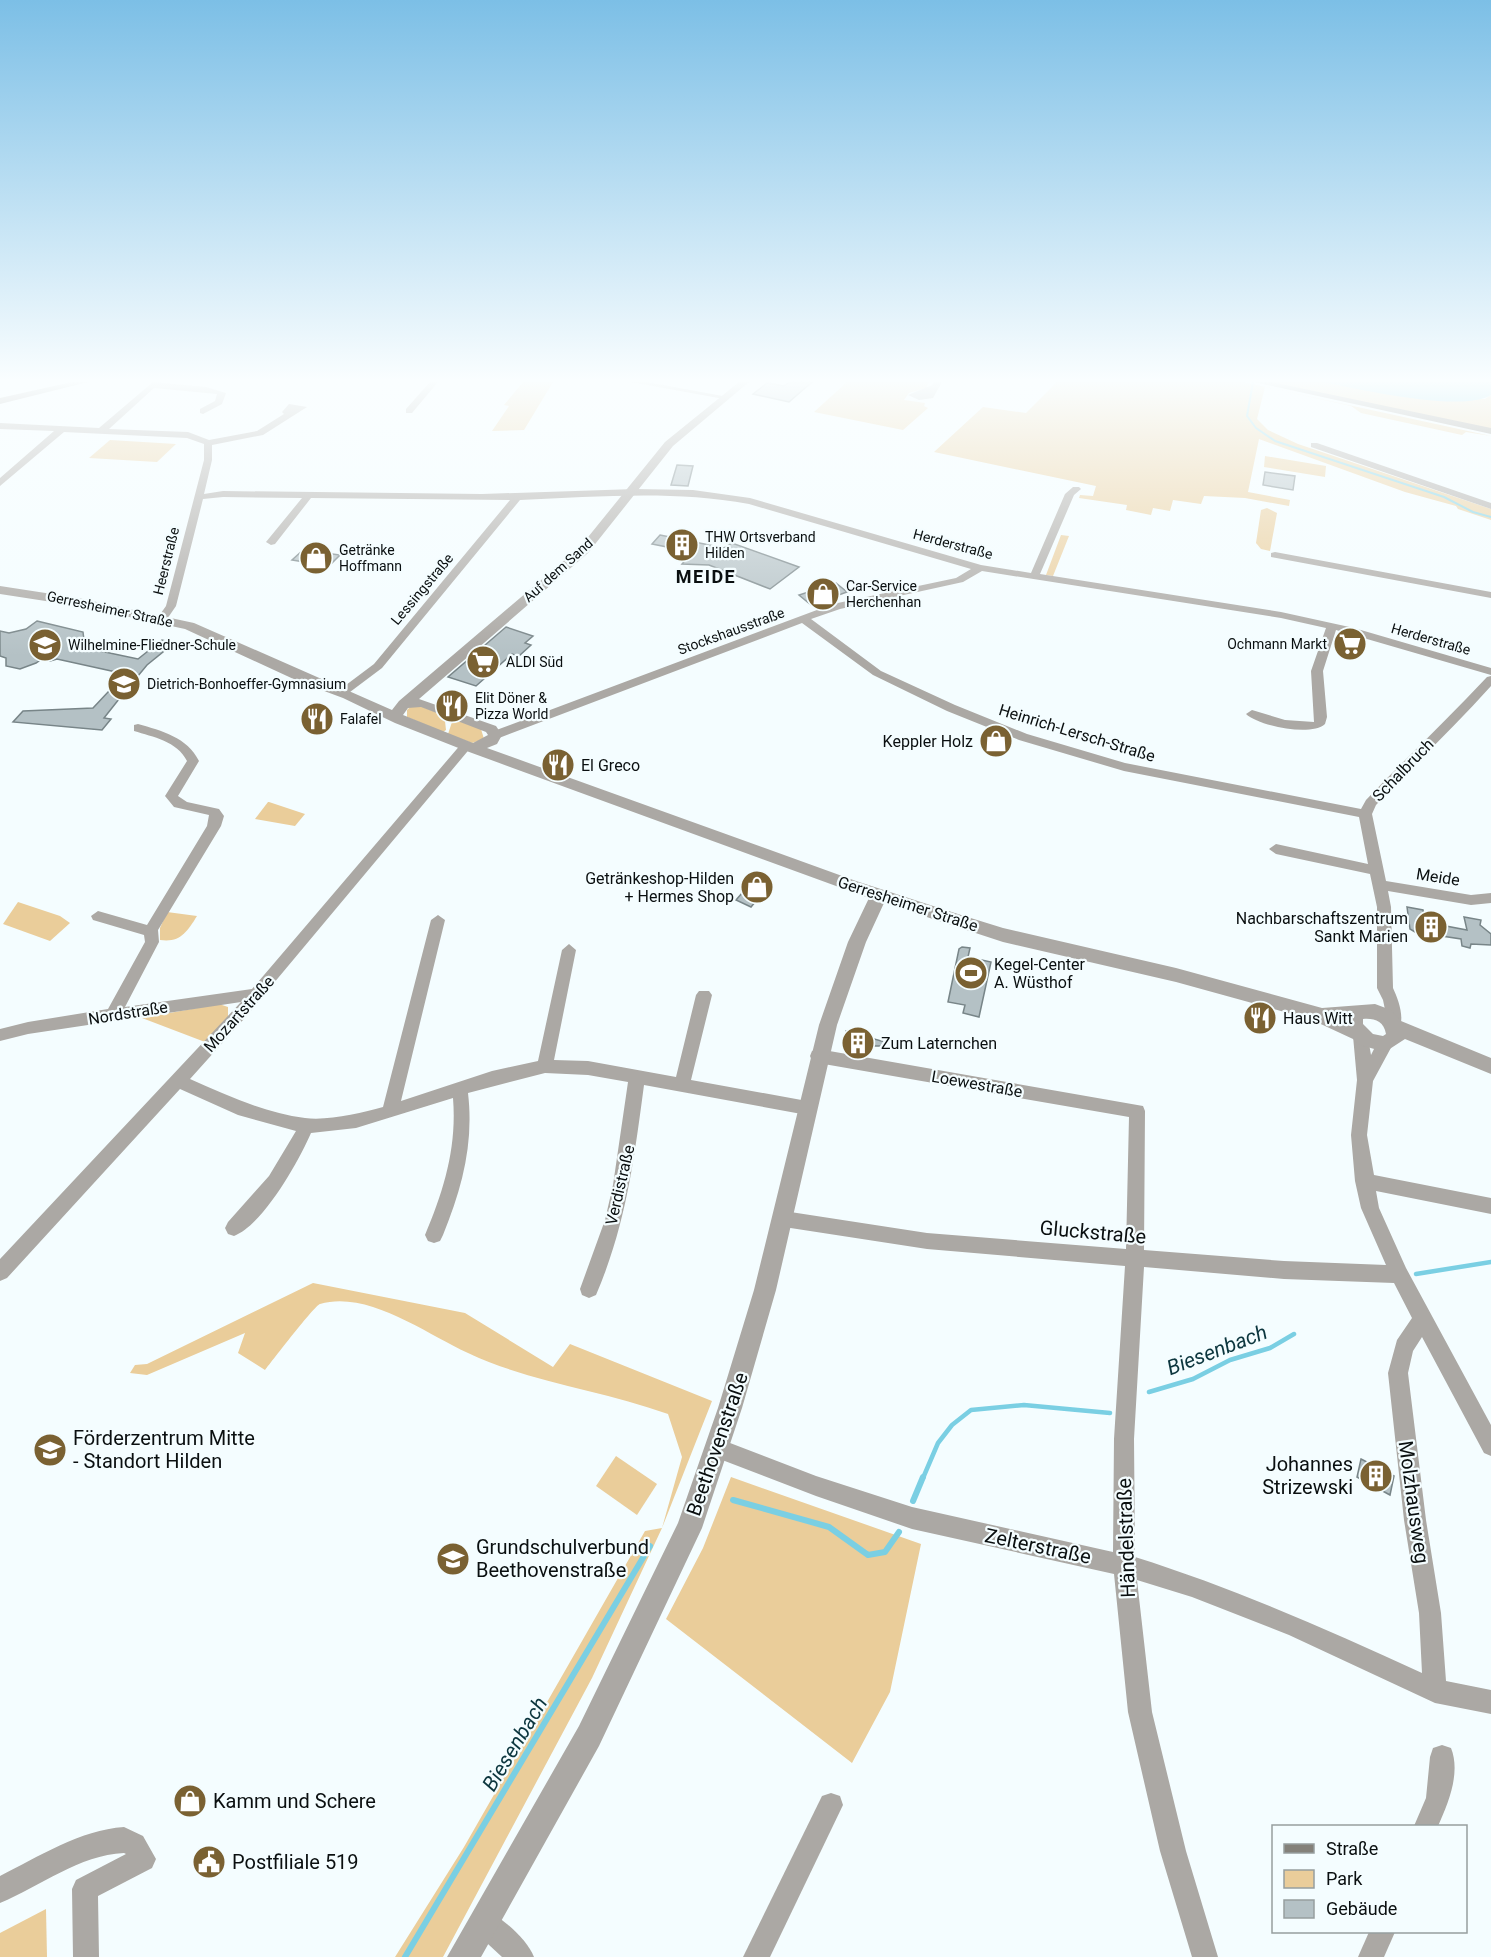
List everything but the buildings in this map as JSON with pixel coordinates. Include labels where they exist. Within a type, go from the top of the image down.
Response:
[{"type":"street","name":"Heerstraße","points":[[161,620],[171,606],[205,473]]},
{"type":"street","name":"Auf dem Sand","points":[[400,709],[584,550],[646,473]]},
{"type":"street","points":[[1396,473],[1491,506]]},
{"type":"street","points":[[1034,577],[1070,494],[1076,489]]},
{"type":"street","name":"Herderstraße","points":[[200,494],[517,497],[695,492],[731,497],[980,568],[1226,604],[1335,628],[1491,672]]},
{"type":"street","points":[[271,542],[309,495]]},
{"type":"street","name":"Lessingstraße","points":[[345,695],[378,666],[517,497]]},
{"type":"street","points":[[1275,555],[1491,595]]},
{"type":"street","name":"Stockshausstraße","points":[[493,739],[845,604],[959,580],[980,568]]},
{"type":"street","name":"Gerresheimer Straße","points":[[0,590],[56,598],[195,628],[345,695],[364,706],[400,709],[423,703],[491,729],[493,739],[512,762]]},
{"type":"street","name":"Heinrich-Lersch-Straße","points":[[804,620],[877,673],[951,708],[1023,737],[1134,770],[1365,814]]},
{"type":"street","points":[[1252,714],[1277,722],[1308,726],[1319,724],[1321,717],[1317,666],[1335,628]]},
{"type":"street","name":"Auf dem Sand","points":[[423,703],[440,674]]},
{"type":"street","name":"Schalbruch","points":[[1392,1034],[1391,1000],[1385,988],[1384,907],[1365,814],[1376,796],[1491,679]]},
{"type":"street","name":"Gerresheimer Straße","points":[[400,709],[400,720],[879,895],[1003,935],[1176,975],[1360,1023]]},
{"type":"street","points":[[112,1015],[152,942],[151,930],[214,826],[217,816],[205,808],[181,805],[173,801],[171,796],[193,761],[191,755],[174,740],[138,728]]},
{"type":"street","points":[[470,747],[493,739]]},
{"type":"street","name":"Mozartstraße","points":[[0,1272],[256,995],[470,747]]},
{"type":"street","name":"Meide","points":[[1276,849],[1379,878],[1471,900],[1491,898]]},
{"type":"street","name":"Beethovenstraße","points":[[463,1957],[589,1736],[689,1528],[740,1378],[784,1219],[818,1056],[842,980],[879,895]]},
{"type":"street","points":[[98,916],[141,930],[151,930]]},
{"type":"street","points":[[390,1112],[438,920]]},
{"type":"street","points":[[545,1066],[569,951]]},
{"type":"street","points":[[1360,1023],[1376,1007],[1385,988]]},
{"type":"street","name":"Nordstraße","points":[[0,1035],[28,1028],[256,995]]},
{"type":"street","points":[[682,1085],[704,995]]},
{"type":"street","points":[[1360,1023],[1387,1017],[1392,1034],[1365,1080]]},
{"type":"street","points":[[1360,1023],[1373,1043],[1392,1034],[1482,1063]]},
{"type":"street","points":[[1360,1023],[1365,1080],[1359,1135],[1364,1181],[1376,1225],[1399,1274],[1491,1446]]},
{"type":"street","name":"Loewestraße","points":[[818,1056],[1137,1111]]},
{"type":"street","points":[[179,1080],[244,1110],[306,1126],[356,1120],[390,1112],[510,1073],[545,1066],[588,1068],[637,1079],[807,1108]]},
{"type":"street","name":"Verdistraße","points":[[589,1288],[614,1220],[622,1185],[637,1079]]},
{"type":"street","points":[[434,1236],[459,1170],[464,1130],[460,1090]]},
{"type":"street","name":"Händelstraße","points":[[1137,1111],[1135,1258],[1124,1439],[1124,1565],[1140,1712],[1173,1851],[1205,1957]]},
{"type":"street","points":[[234,1228],[251,1212],[285,1170],[306,1126]]},
{"type":"street","points":[[1364,1181],[1491,1206]]},
{"type":"street","name":"Gluckstraße","points":[[784,1219],[927,1241],[1284,1270],[1399,1274]]},
{"type":"street","name":"Molzhausweg","points":[[1424,1319],[1404,1347],[1398,1373],[1414,1520],[1430,1613],[1435,1691]]},
{"type":"street","name":"Zelterstraße","points":[[717,1448],[912,1518],[1124,1565],[1192,1586],[1295,1626],[1435,1691],[1491,1702]]},
{"type":"street","points":[[1427,1825],[1438,1800],[1442,1757]]},
{"type":"street","points":[[756,1957],[831,1805]]},
{"type":"street","points":[[0,1890],[99,1844],[124,1840],[132,1843],[139,1849],[143,1859],[85,1889],[86,1957]]},
{"type":"street","points":[[483,1922],[521,1957]]},
{"type":"street","points":[[1371,1957],[1382,1933]]},
{"type":"green space","points":[[1036,473],[1252,473],[1248,492],[1290,500],[1289,506],[1245,498],[1204,496],[1201,504],[1173,500],[1170,511],[1153,508],[1151,515],[1126,510],[1127,505],[1079,498],[1080,495],[1093,496],[1096,486]]},
{"type":"green space","points":[[1303,473],[1325,473],[1325,477]]},
{"type":"green space","points":[[1354,473],[1385,473],[1491,509],[1491,520],[1458,509],[1456,506],[1405,492]]},
{"type":"green space","points":[[1267,508],[1277,513],[1270,551],[1261,549],[1256,543],[1261,510]]},
{"type":"green space","points":[[1061,535],[1069,536],[1053,576],[1046,575]]},
{"type":"green space","points":[[411,706],[420,706],[448,717],[445,721],[446,730],[443,732],[407,717],[407,710]]},
{"type":"green space","points":[[453,719],[481,729],[484,739],[472,743],[448,734]]},
{"type":"green space","points":[[268,802],[305,814],[295,826],[255,819]]},
{"type":"green space","points":[[18,902],[60,916],[70,923],[50,941],[3,924]]},
{"type":"green space","points":[[167,912],[197,916],[190,927],[178,938],[160,940],[160,928]]},
{"type":"green space","points":[[219,1004],[228,1007],[228,1017],[205,1042],[142,1018]]},
{"type":"green space","points":[[313,1283],[465,1313],[553,1367],[570,1344],[712,1401],[662,1528],[682,1457],[668,1414],[492,1363],[377,1308],[338,1301],[320,1304],[265,1370],[238,1353],[245,1333],[147,1375],[130,1373],[135,1365],[147,1364]]},
{"type":"green space","points":[[616,1456],[657,1484],[637,1515],[596,1486]]},
{"type":"green space","points":[[731,1477],[921,1544],[890,1692],[852,1763],[666,1619],[703,1548]]},
{"type":"green space","points":[[662,1528],[592,1678],[443,1957],[395,1957],[464,1847],[645,1531]]},
{"type":"green space","points":[[46,1909],[47,1957],[0,1957],[0,1933]]},
{"type":"waterway","points":[[1373,473],[1444,497],[1473,512],[1491,517]]},
{"type":"waterway","name":"Biesenbach","points":[[1416,1274],[1491,1262]]},
{"type":"waterway","name":"Biesenbach","points":[[1149,1392],[1193,1379],[1230,1360],[1270,1348],[1294,1334]]},
{"type":"waterway","name":"Biesenbach","points":[[923,1478],[938,1443],[952,1425],[971,1410],[1024,1405],[1110,1413]]},
{"type":"waterway","name":"Biesenbach","points":[[913,1501],[923,1477]]},
{"type":"waterway","name":"Biesenbach","points":[[733,1500],[829,1527],[868,1555],[885,1552],[899,1532]]},
{"type":"waterway","name":"Biesenbach","points":[[405,1957],[650,1546]]},
{"type":"place","name":"THW Ortsverband Hilden","points":[[682,545]]},
{"type":"place","name":"Getränke Hoffmann","points":[[316,558]]},
{"type":"place","name":"Car-Service Herchenhan","points":[[823,594]]},
{"type":"place","name":"Ochmann Markt","points":[[1350,644]]},
{"type":"place","name":"Wilhelmine-Fliedner-Schule","points":[[45,645]]},
{"type":"place","name":"ALDI Süd","points":[[483,662]]},
{"type":"place","name":"Dietrich-Bonhoeffer-Gymnasium","points":[[124,684]]},
{"type":"place","name":"Elit Döner & Pizza World","points":[[452,706]]},
{"type":"place","name":"Falafel","points":[[317,719]]},
{"type":"place","name":"Keppler Holz","points":[[996,741]]},
{"type":"place","name":"El Greco","points":[[558,765]]},
{"type":"place","name":"Getränkeshop-Hilden + Hermes Shop","points":[[757,887]]},
{"type":"place","name":"Nachbarschaftszentrum Sankt Marien","points":[[1431,927]]},
{"type":"place","name":"Kegel-Center A. Wüsthof","points":[[971,973]]},
{"type":"place","name":"Haus Witt","points":[[1260,1018]]},
{"type":"place","name":"Zum Laternchen","points":[[858,1043]]},
{"type":"place","name":"Förderzentrum Mitte - Standort Hilden","points":[[50,1450]]},
{"type":"place","name":"Johannes Strizewski","points":[[1376,1476]]},
{"type":"place","name":"Grundschulverbund Beethovenstraße","points":[[453,1559]]},
{"type":"place","name":"Kamm und Schere","points":[[190,1801]]},
{"type":"place","name":"Postfiliale 519","points":[[209,1862]]},
{"type":"district","name":"MEIDE","points":[[706,576]]}]
